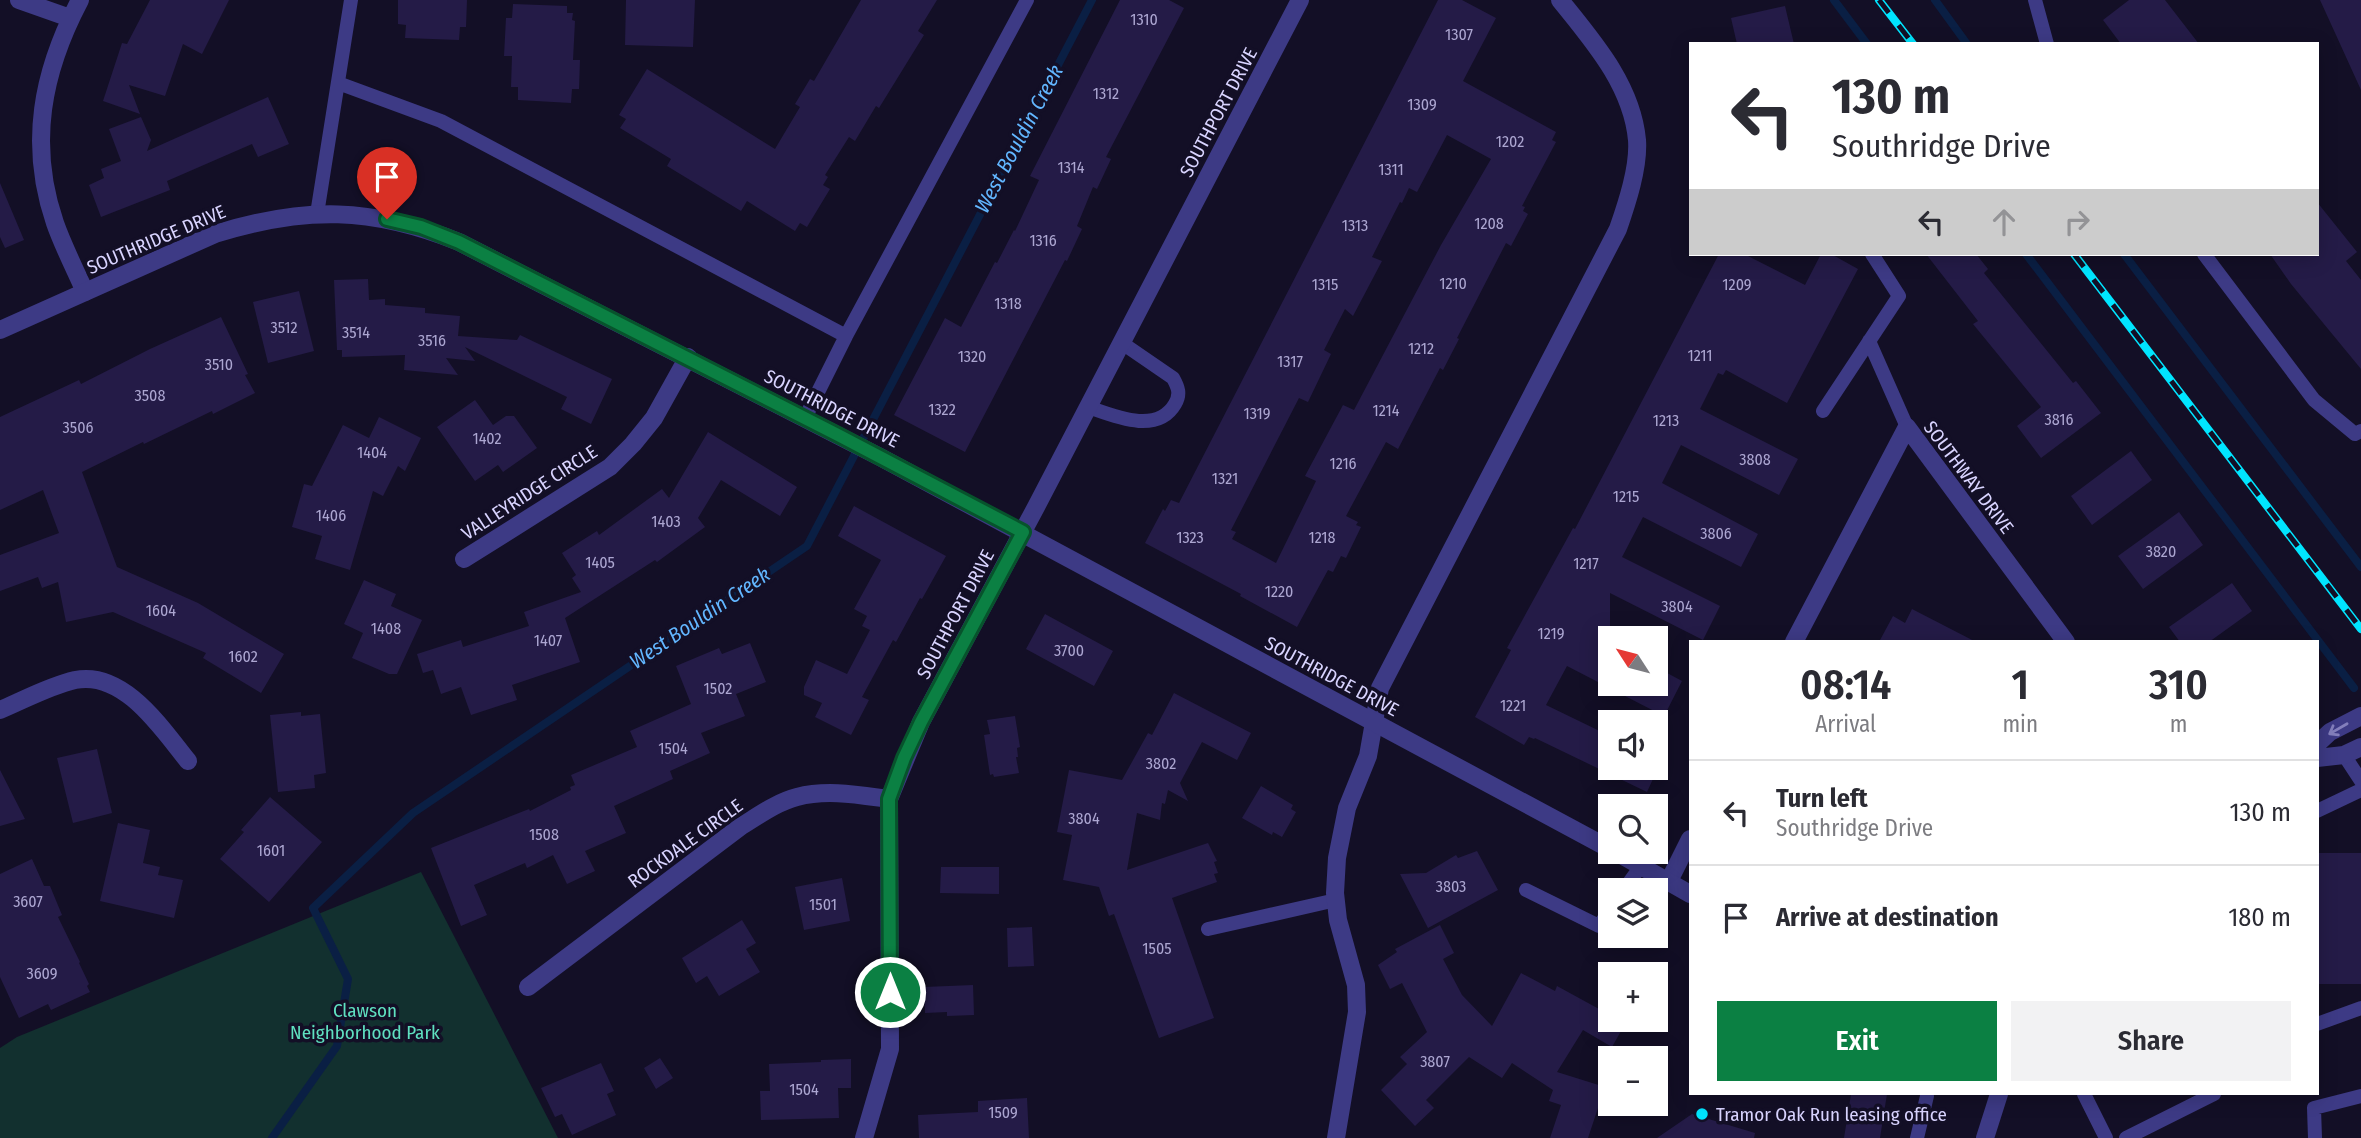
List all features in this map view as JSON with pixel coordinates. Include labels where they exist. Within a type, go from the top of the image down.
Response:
[{"type":"street","points":[[19,0],[70,18]]},
{"type":"street","points":[[80,0],[70,18],[49,75],[40,122],[43,179],[55,223],[85,292]]},
{"type":"street","name":"SOUTHPORT DRIVE","points":[[864,1138],[890,1049],[889,799],[904,758],[1300,0]]},
{"type":"street","points":[[1336,1138],[1357,1012],[1356,985],[1338,919],[1337,858],[1347,808],[1368,756],[1380,688],[1618,229],[1632,187],[1637,141],[1628,103],[1605,56],[1560,0]]},
{"type":"street","name":"SOUTHRIDGE DRIVE","points":[[0,330],[215,234],[248,223],[285,216],[317,214],[387,219],[421,227],[459,242],[838,435],[1598,843]]},
{"type":"street","name":"VALLEYRIDGE CIRCLE","points":[[464,559],[610,467],[654,418],[688,358]]},
{"type":"street","name":"SOUTHWAY DRIVE","points":[[1795,640],[1907,427],[2065,640]]},
{"type":"street","points":[[0,710],[54,686],[78,679],[103,682],[125,692],[145,707],[188,761]]},
{"type":"street","points":[[2319,742],[2330,732],[2361,716]]},
{"type":"street","points":[[2319,758],[2344,755],[2361,747]]},
{"type":"street","name":"ROCKDALE CIRCLE","points":[[528,986],[740,827],[769,809],[798,797],[838,793],[889,799]]},
{"type":"street","points":[[1669,881],[1689,841]]},
{"type":"street","points":[[1637,864],[1689,893]]},
{"type":"street","points":[[1985,1138],[1999,1095]]},
{"type":"lane","points":[[317,214],[351,0]]},
{"type":"lane","points":[[805,418],[846,336],[1027,0]]},
{"type":"lane","points":[[2035,0],[2046,42]]},
{"type":"lane","points":[[338,83],[441,121],[846,336]]},
{"type":"lane","points":[[1823,411],[1899,296],[1873,256]]},
{"type":"lane","points":[[2206,256],[2314,400],[2355,434],[2361,431]]},
{"type":"lane","points":[[1869,341],[1907,427]]},
{"type":"lane","points":[[1088,407],[1129,420],[1151,421],[1163,417],[1178,399],[1178,387],[1173,378],[1122,343]]},
{"type":"lane","points":[[2344,755],[2361,781]]},
{"type":"lane","points":[[2319,810],[2361,790]]},
{"type":"lane","points":[[1632,878],[1641,866]]},
{"type":"lane","points":[[1526,890],[1598,926]]},
{"type":"lane","points":[[1208,929],[1336,900]]},
{"type":"lane","points":[[2319,1023],[2361,1007]]},
{"type":"lane","points":[[2084,1095],[2106,1138]]},
{"type":"lane","points":[[2126,1138],[2212,1095]]},
{"type":"lane","points":[[1917,1138],[1927,1096]]},
{"type":"lane","points":[[2315,1138],[2314,1108],[2361,1096]]},
{"type":"green space","name":"Clawson Neighborhood Park","points":[[421,872],[558,1138],[0,1138],[0,1048],[17,1037]]},
{"type":"building","points":[[150,0],[229,0],[202,54],[183,44],[165,96],[129,85],[140,114],[103,101],[122,43],[127,44]]},
{"type":"building","points":[[398,0],[467,0],[466,27],[460,27],[459,40],[405,38],[406,25],[398,24]]},
{"type":"building","points":[[626,0],[695,0],[693,47],[625,45]]},
{"type":"building","points":[[861,0],[937,0],[918,31],[924,35],[879,108],[876,106],[855,141],[849,137],[825,175],[828,177],[823,185],[830,189],[807,227],[800,223],[795,231],[747,201],[741,211],[667,166],[671,159],[620,128],[626,119],[619,115],[647,69],[775,149],[800,107],[795,104],[810,79],[814,81]]},
{"type":"building","points":[[1120,0],[1169,0],[1184,8],[1106,157],[1111,159],[1097,189],[1093,187],[1077,226],[1082,229],[1067,261],[1065,260],[965,452],[894,415],[945,318],[961,327],[995,262],[997,263],[1015,231],[1039,180],[1030,176]]},
{"type":"building","points":[[1438,0],[1462,0],[1496,18],[1463,81],[1556,132],[1552,140],[1556,142],[1522,206],[1525,207],[1523,211],[1528,214],[1511,246],[1506,243],[1443,370],[1440,368],[1398,449],[1386,442],[1346,516],[1358,522],[1356,525],[1361,527],[1346,558],[1341,556],[1333,572],[1328,570],[1297,627],[1145,543],[1163,509],[1165,511],[1171,500],[1179,503]],"holes":[[[1447,135],[1491,159],[1441,245],[1354,410],[1343,405],[1305,476],[1316,481],[1276,563],[1232,539],[1236,532],[1231,530],[1299,398],[1308,402],[1331,354],[1324,350],[1345,309],[1353,316],[1382,261],[1372,257],[1409,188],[1417,192]]]},
{"type":"building","points":[[2129,0],[2165,0],[2197,42],[2120,42],[2103,20]]},
{"type":"building","points":[[2320,0],[2361,0],[2361,90],[2336,35]]},
{"type":"building","points":[[513,4],[567,6],[567,13],[573,13],[573,60],[580,60],[579,89],[572,89],[571,103],[518,100],[518,87],[511,87],[512,56],[504,56],[506,18],[512,18]]},
{"type":"building","points":[[1785,6],[1794,42],[1737,42],[1731,18]]},
{"type":"building","points":[[268,97],[289,144],[258,157],[252,144],[167,181],[170,190],[101,217],[89,185],[104,178],[101,169],[121,161],[109,129],[141,117],[151,140],[147,151]]},
{"type":"building","points":[[0,183],[24,240],[5,248],[0,237]]},
{"type":"building","points":[[2319,204],[2357,252],[2346,261],[2361,280],[2361,369],[2271,256],[2319,256]]},
{"type":"building","points":[[1718,256],[1748,256],[1805,285],[1820,256],[1835,256],[1858,269],[1787,403],[1726,370],[1723,375],[1718,373],[1700,409],[1798,459],[1779,495],[1681,445],[1662,483],[1758,534],[1741,567],[1643,517],[1622,557],[1720,606],[1703,640],[1610,593],[1610,626],[1598,626],[1598,682],[1567,666],[1546,705],[1598,730],[1598,768],[1535,738],[1529,737],[1524,745],[1475,717],[1511,650],[1507,648],[1573,528],[1575,529]]},
{"type":"building","points":[[1928,256],[1978,256],[1988,269],[1984,273],[2073,383],[2076,381],[2101,413],[2041,458],[2017,426],[2041,407],[1973,324],[1978,321]]},
{"type":"building","points":[[368,279],[369,300],[385,299],[385,305],[425,308],[425,313],[460,316],[458,336],[517,340],[520,335],[612,379],[591,424],[561,409],[567,397],[465,347],[475,361],[446,358],[458,375],[404,370],[405,355],[342,357],[342,350],[337,350],[334,280]]},
{"type":"building","points":[[299,291],[314,351],[268,363],[253,302]]},
{"type":"building","points":[[221,317],[255,393],[82,472],[117,567],[198,603],[284,654],[261,693],[203,658],[206,653],[113,612],[66,622],[58,582],[42,588],[38,577],[0,591],[0,555],[59,533],[43,490],[0,510],[0,417],[79,380],[81,384]]},
{"type":"building","points":[[475,400],[493,425],[506,416],[514,416],[537,448],[503,472],[498,465],[475,481],[437,427]]},
{"type":"building","points":[[379,417],[421,438],[405,471],[398,466],[383,496],[373,491],[350,570],[315,559],[322,536],[292,527],[304,484],[312,486],[343,425],[369,438]]},
{"type":"building","points":[[708,432],[797,487],[780,516],[721,480],[698,518],[705,527],[657,562],[655,560],[565,618],[580,662],[512,685],[517,700],[471,715],[461,687],[441,694],[433,670],[423,673],[417,654],[461,640],[463,647],[529,626],[524,612],[581,592],[572,578],[576,575],[562,553],[597,531],[599,535],[662,489],[669,498]]},
{"type":"building","points":[[2131,451],[2152,480],[2092,525],[2071,496]]},
{"type":"building","points":[[854,506],[946,556],[896,642],[893,640],[862,697],[869,700],[851,735],[815,717],[822,703],[804,695],[804,687],[816,660],[847,674],[870,630],[862,626],[867,616],[854,609],[881,560],[838,536]]},
{"type":"building","points":[[2179,512],[2203,545],[2143,589],[2118,556]]},
{"type":"building","points":[[364,580],[396,594],[391,606],[422,620],[397,674],[389,674],[352,658],[363,633],[344,624]]},
{"type":"building","points":[[2232,583],[2252,611],[2212,640],[2179,640],[2169,627]]},
{"type":"building","points":[[1912,609],[1972,640],[1880,640],[1893,616],[1905,623]]},
{"type":"building","points":[[1045,614],[1113,651],[1094,686],[1026,649]]},
{"type":"building","points":[[750,643],[766,682],[736,694],[745,716],[701,733],[710,753],[670,771],[673,779],[614,806],[626,833],[585,851],[595,871],[567,884],[553,855],[527,868],[525,863],[474,885],[487,915],[461,926],[431,848],[529,809],[530,811],[571,790],[570,787],[575,785],[571,775],[637,747],[630,731],[691,704],[676,666],[719,648],[722,654]]},
{"type":"building","points":[[1668,673],[1682,681],[1667,710],[1652,710],[1625,696],[1668,696]]},
{"type":"building","points":[[1174,693],[1251,733],[1237,760],[1202,742],[1180,783],[1188,801],[1168,790],[1165,804],[1162,803],[1160,820],[1137,813],[1127,870],[1208,843],[1217,861],[1214,862],[1218,873],[1214,874],[1217,882],[1172,898],[1214,1018],[1159,1038],[1114,914],[1109,916],[1099,887],[1063,880],[1072,835],[1057,832],[1069,770],[1122,780],[1148,733],[1152,735]]},
{"type":"building","points":[[301,712],[301,716],[320,714],[326,773],[314,775],[315,788],[278,792],[270,715]]},
{"type":"building","points":[[1015,716],[1020,747],[1017,748],[1016,757],[1019,773],[994,777],[993,774],[990,775],[984,735],[990,734],[987,720]]},
{"type":"building","points":[[97,749],[112,813],[73,823],[57,758]]},
{"type":"building","points":[[0,770],[25,819],[0,826]]},
{"type":"building","points":[[1622,780],[1652,780],[1647,792]]},
{"type":"building","points":[[1261,786],[1293,805],[1291,809],[1296,812],[1282,837],[1273,832],[1272,835],[1242,818]]},
{"type":"building","points":[[270,797],[322,842],[269,902],[220,859]]},
{"type":"building","points":[[118,823],[150,830],[143,863],[160,867],[158,875],[183,880],[174,918],[100,901]]},
{"type":"building","points":[[1477,851],[1498,890],[1428,928],[1400,874],[1426,873],[1456,855],[1458,858]]},
{"type":"building","points":[[2319,853],[2361,853],[2361,984],[2319,984]]},
{"type":"building","points":[[32,859],[44,886],[50,886],[62,915],[58,917],[80,962],[90,992],[51,1010],[48,1004],[19,1018],[0,977],[0,874]]},
{"type":"building","points":[[941,867],[999,867],[999,894],[940,893]]},
{"type":"building","points":[[842,878],[850,921],[804,930],[795,887]]},
{"type":"building","points":[[742,920],[756,943],[746,949],[760,972],[719,996],[707,976],[696,983],[682,958]]},
{"type":"building","points":[[1440,925],[1454,953],[1443,959],[1462,995],[1492,1026],[1521,973],[1555,991],[1557,986],[1598,1008],[1598,1032],[1620,1032],[1613,1046],[1583,1030],[1557,1072],[1598,1085],[1598,1108],[1588,1138],[1550,1138],[1561,1105],[1549,1101],[1553,1090],[1512,1063],[1502,1078],[1469,1057],[1426,1100],[1434,1108],[1415,1126],[1381,1090],[1407,1064],[1400,1057],[1427,1032],[1402,983],[1390,989],[1378,965],[1397,952],[1395,949]]},
{"type":"building","points":[[1032,927],[1034,966],[1008,967],[1007,928]]},
{"type":"building","points":[[973,985],[974,1015],[947,1016],[947,1012],[925,1013],[924,987]]},
{"type":"building","points":[[660,1058],[673,1078],[656,1089],[644,1068]]},
{"type":"building","points":[[851,1059],[851,1088],[838,1088],[839,1118],[761,1120],[760,1091],[770,1091],[769,1064]]},
{"type":"building","points":[[601,1063],[614,1091],[607,1094],[616,1115],[572,1135],[562,1114],[555,1117],[541,1088]]},
{"type":"building","points":[[1851,1095],[1887,1095],[1880,1138],[1844,1138]]},
{"type":"building","points":[[1027,1098],[1029,1138],[919,1138],[918,1115],[978,1112],[978,1101]]},
{"type":"building","name":"Tramor Oak Run leasing office","points":[[1692,1114],[1755,1133],[1754,1138],[1657,1138]]},
{"type":"waterway","name":"West Bouldin Creek","points":[[272,1138],[337,1046],[348,979],[313,908],[413,813],[807,546],[1092,0]]},
{"type":"waterway","points":[[1834,0],[1866,42]]},
{"type":"waterway","points":[[1935,0],[1966,42]]},
{"type":"waterway","points":[[2028,256],[2318,640]]},
{"type":"waterway","points":[[2126,256],[2361,567]]},
{"type":"waterway","points":[[2319,642],[2354,688]]},
{"type":"railway","points":[[1879,0],[1911,42]]},
{"type":"railway","points":[[2076,256],[2361,629]]},
{"type":"place","name":"Tramor Oak Run leasing office","points":[[1702,1114]]},
{"type":"route","points":[[387,219],[421,227],[459,242],[1023,532],[921,722],[889,799],[890,992]]}]
